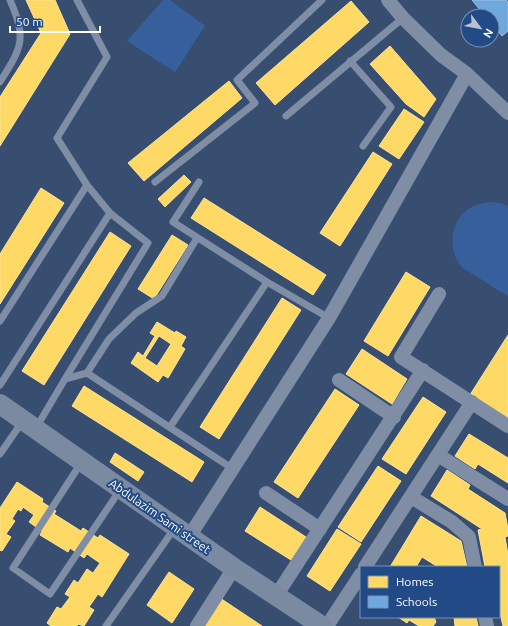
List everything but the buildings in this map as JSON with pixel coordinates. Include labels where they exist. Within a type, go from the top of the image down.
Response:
[{"type":"street","points":[[388,0],[403,18],[441,55],[467,74],[508,113]]},
{"type":"street","points":[[182,532],[233,469],[329,318],[467,74]]},
{"type":"street","points":[[439,294],[401,357],[424,370],[508,426]]},
{"type":"street","points":[[276,596],[424,370]]},
{"type":"street","points":[[339,380],[394,417]]},
{"type":"street","points":[[367,566],[472,402]]},
{"type":"street","name":"Abdulazim Sami street","points":[[0,404],[234,568],[322,626]]},
{"type":"street","points":[[438,455],[508,499]]},
{"type":"street","points":[[266,493],[320,529]]},
{"type":"street","points":[[411,498],[452,522],[469,537],[475,566]]},
{"type":"street","points":[[197,626],[234,568]]},
{"type":"street","points":[[327,626],[360,576]]},
{"type":"lane","points":[[0,82],[19,50],[21,35],[17,16],[10,0]]},
{"type":"lane","points":[[0,454],[29,424],[65,380],[148,243],[110,213],[87,185],[57,138],[107,57],[77,0]]},
{"type":"lane","points":[[155,182],[255,103],[237,80],[322,0]]},
{"type":"lane","points":[[286,116],[403,18]]},
{"type":"lane","points":[[350,61],[391,107],[363,146]]},
{"type":"lane","points":[[199,182],[173,222],[267,282],[329,318]]},
{"type":"lane","points":[[0,321],[87,185]]},
{"type":"lane","points":[[0,385],[110,213]]},
{"type":"lane","points":[[65,380],[87,373],[108,339],[136,313],[162,296],[197,238]]},
{"type":"lane","points":[[170,426],[267,282]]},
{"type":"lane","points":[[87,373],[170,426],[233,469]]},
{"type":"lane","points":[[82,461],[13,568],[50,594],[121,489]]},
{"type":"lane","points":[[106,626],[182,532]]},
{"type":"shaded area","points":[[163,0],[170,0],[205,26],[175,72],[127,41]]},
{"type":"shaded area","points":[[491,202],[503,204],[508,207],[508,296],[463,268],[454,254],[454,230],[461,215],[472,207]]}]
